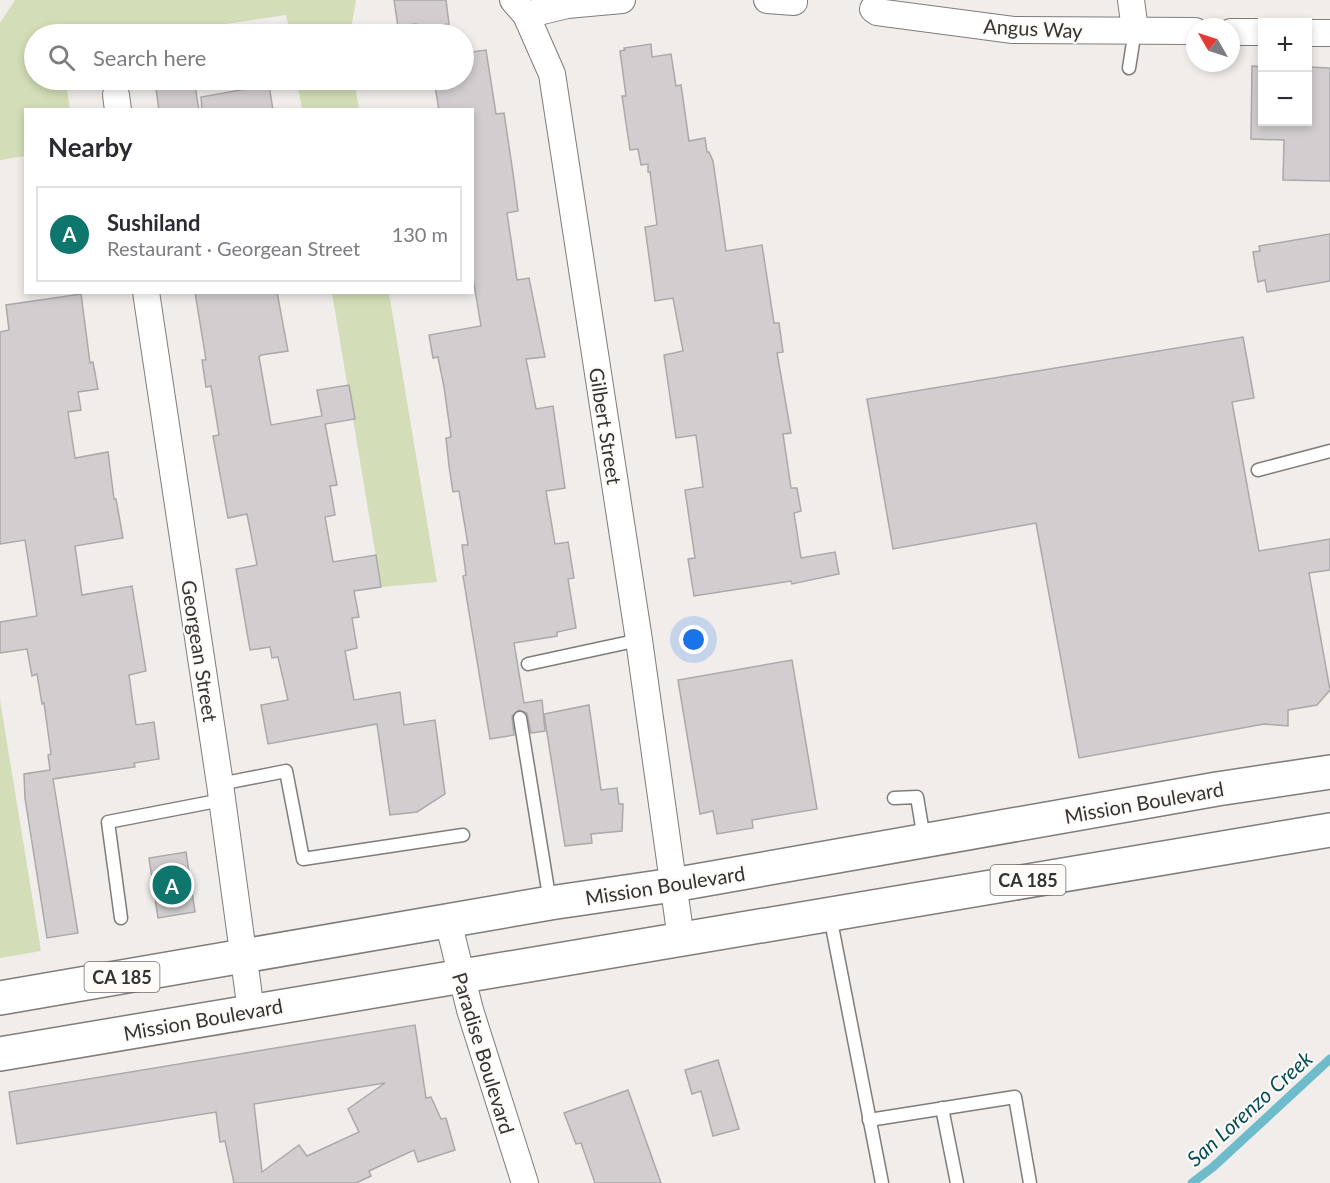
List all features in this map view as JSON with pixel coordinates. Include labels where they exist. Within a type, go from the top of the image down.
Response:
[{"type":"main road","name":"Mission Boulevard","points":[[0,998],[550,903],[673,885],[925,842],[1217,789],[1330,772]]},
{"type":"main road","name":"Mission Boulevard","points":[[0,1054],[1330,830]]},
{"type":"street","name":"Gilbert Street","points":[[622,0],[519,8],[552,74],[639,640],[681,939]]},
{"type":"street","points":[[767,0],[794,2]]},
{"type":"street","points":[[1131,0],[1135,30]]},
{"type":"street","name":"Angus Way","points":[[871,5],[877,12],[1013,30],[1186,31]]},
{"type":"street","points":[[1240,32],[1258,32]]},
{"type":"street","points":[[1312,33],[1330,33]]},
{"type":"street","name":"Georgean Street","points":[[146,294],[221,792],[251,1011]]},
{"type":"street","name":"Paradise Boulevard","points":[[448,921],[460,976],[524,1183]]},
{"type":"lane","points":[[1129,68],[1135,30]]},
{"type":"lane","points":[[1258,470],[1330,452]]},
{"type":"lane","points":[[528,664],[639,640]]},
{"type":"lane","points":[[520,718],[550,903]]},
{"type":"lane","points":[[121,918],[108,822],[221,792],[286,771],[303,859],[463,835]]},
{"type":"lane","points":[[894,798],[917,797],[925,842]]},
{"type":"lane","points":[[829,914],[882,1183]]},
{"type":"lane","points":[[869,1120],[1015,1097],[1030,1183]]},
{"type":"lane","points":[[942,1108],[957,1183]]},
{"type":"green space","points":[[15,0],[356,0],[352,24],[288,24],[286,15],[225,24],[24,24],[24,90],[67,90],[70,108],[24,108],[24,156],[0,160],[0,23]]},
{"type":"green space","points":[[299,90],[356,90],[359,108],[302,108]]},
{"type":"green space","points":[[332,294],[389,294],[437,582],[381,587]]},
{"type":"green space","points":[[0,700],[41,951],[0,958]]},
{"type":"building","points":[[394,0],[446,0],[449,24],[398,24]]},
{"type":"building","points":[[651,44],[652,57],[671,54],[676,86],[681,85],[689,141],[705,138],[707,152],[713,161],[726,251],[762,245],[774,323],[779,323],[783,352],[777,353],[791,433],[783,434],[791,488],[797,488],[801,511],[794,513],[801,558],[835,552],[839,574],[792,584],[791,581],[694,596],[688,559],[695,558],[685,490],[703,487],[696,435],[676,438],[664,355],[683,351],[673,298],[655,301],[645,227],[657,225],[650,172],[648,172],[648,164],[641,165],[638,149],[630,150],[622,96],[626,96],[620,51],[625,50],[624,48]]},
{"type":"building","points":[[486,50],[496,114],[504,113],[518,211],[507,213],[517,280],[529,278],[545,357],[526,359],[536,409],[553,406],[565,488],[546,491],[555,544],[568,542],[574,578],[568,579],[576,628],[557,632],[557,636],[514,643],[524,703],[542,700],[545,731],[531,733],[527,713],[519,710],[512,716],[514,735],[490,739],[463,576],[466,575],[462,545],[468,545],[459,491],[453,492],[449,466],[446,438],[451,437],[444,387],[438,357],[433,358],[429,335],[481,326],[474,284],[474,108],[439,108],[436,90],[474,90],[474,52]]},
{"type":"building","points":[[1252,66],[1258,67],[1258,126],[1312,126],[1312,67],[1330,68],[1330,181],[1283,180],[1284,140],[1251,139]]},
{"type":"building","points":[[156,90],[196,90],[199,108],[159,108]]},
{"type":"building","points":[[241,90],[270,90],[273,108],[202,108],[201,97]]},
{"type":"building","points":[[1330,234],[1330,281],[1267,292],[1265,280],[1258,282],[1253,252],[1260,251],[1259,246]]},
{"type":"building","points":[[81,294],[90,363],[93,362],[98,389],[78,392],[81,410],[68,412],[75,458],[108,452],[114,499],[116,499],[123,538],[75,546],[82,595],[132,586],[146,671],[129,675],[136,725],[154,722],[159,759],[134,763],[135,767],[53,779],[78,933],[47,938],[25,798],[24,774],[50,770],[48,755],[51,754],[44,703],[42,704],[37,674],[32,676],[27,649],[0,653],[0,622],[37,616],[25,540],[0,544],[0,332],[9,330],[6,305]]},
{"type":"building","points":[[195,294],[277,294],[288,351],[259,357],[271,425],[322,416],[317,390],[349,385],[355,419],[325,424],[337,485],[330,486],[335,515],[325,517],[333,562],[376,555],[381,587],[354,591],[359,617],[352,618],[357,648],[345,651],[354,700],[400,692],[404,725],[435,720],[445,794],[417,812],[390,815],[377,724],[268,744],[261,705],[288,700],[278,657],[272,658],[270,647],[250,650],[236,569],[257,565],[247,514],[228,518],[213,436],[219,435],[211,386],[206,387],[202,360],[206,360]]},
{"type":"building","points":[[1243,337],[1254,398],[1232,402],[1259,551],[1330,539],[1330,570],[1309,573],[1330,690],[1317,705],[1288,710],[1288,726],[1264,724],[1079,758],[1036,523],[893,549],[867,399]]},
{"type":"building","points":[[792,660],[817,809],[752,820],[753,828],[717,834],[713,811],[700,814],[678,680]]},
{"type":"building","points":[[589,705],[601,790],[617,788],[619,804],[623,804],[622,831],[591,834],[592,843],[565,846],[544,714]]},
{"type":"building","points":[[186,852],[195,912],[158,918],[149,858]]},
{"type":"building","points":[[415,1025],[426,1098],[431,1097],[441,1119],[446,1118],[455,1150],[418,1162],[414,1150],[369,1171],[371,1176],[356,1183],[234,1183],[225,1141],[220,1142],[216,1112],[17,1144],[9,1092]],"holes":[[[385,1083],[348,1109],[359,1132],[307,1156],[299,1145],[262,1172],[254,1104]]]},
{"type":"building","points":[[718,1060],[739,1129],[713,1136],[701,1091],[692,1094],[685,1070]]},
{"type":"building","points":[[628,1090],[661,1183],[595,1183],[581,1143],[576,1144],[564,1113]]},
{"type":"waterway","name":"San Lorenzo Creek","points":[[1192,1183],[1213,1167],[1330,1059]]},
{"type":"place","name":"Sushiland","points":[[172,885]]}]
